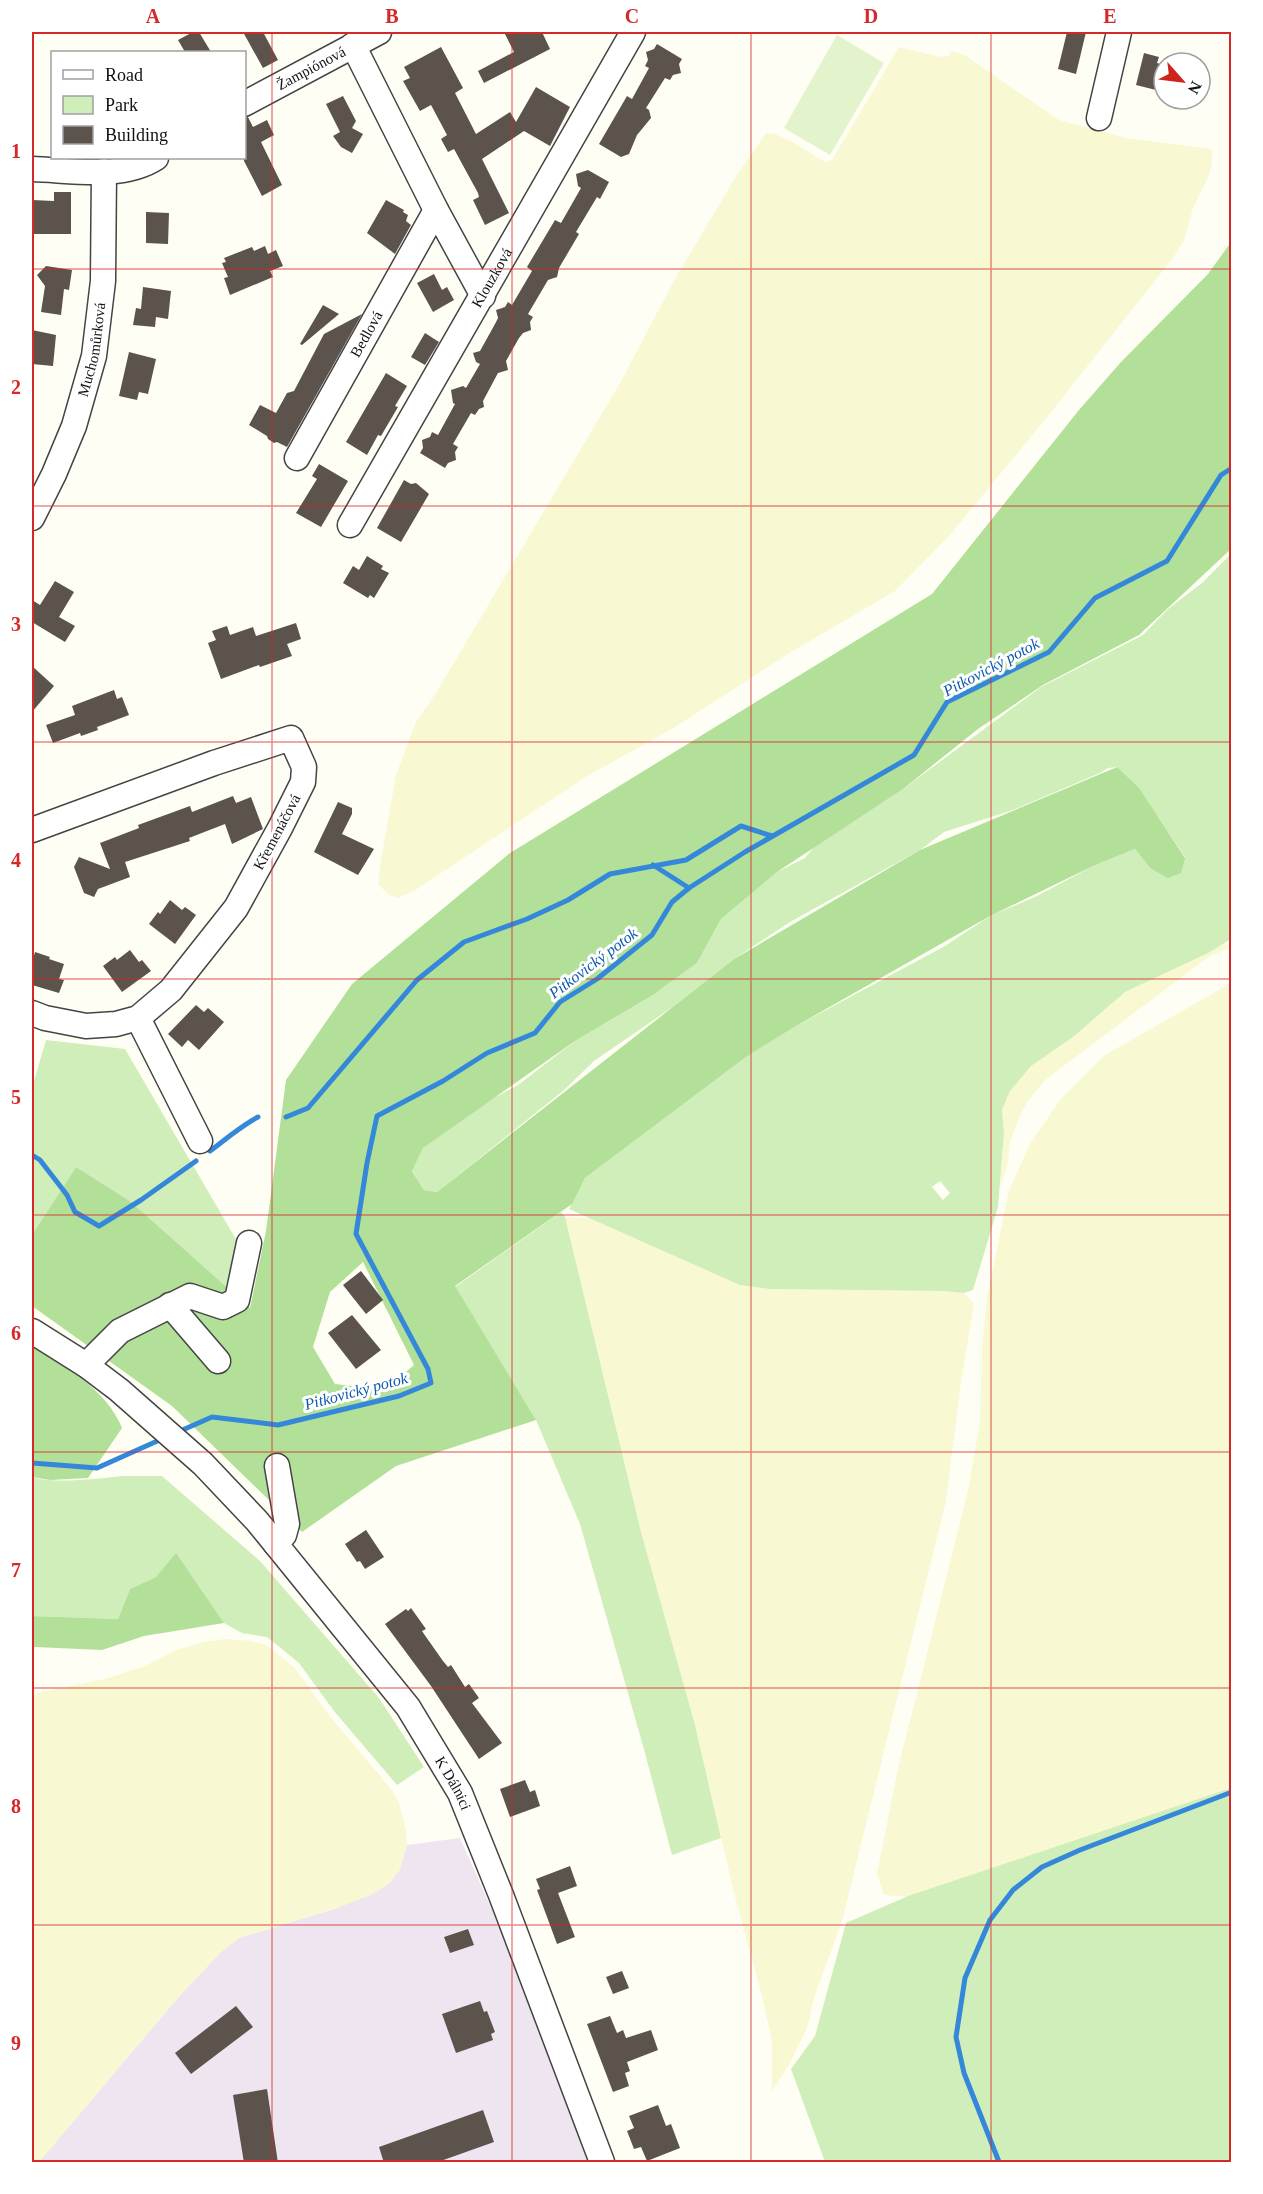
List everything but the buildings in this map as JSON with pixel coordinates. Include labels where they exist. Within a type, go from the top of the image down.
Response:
[{"type":"street","name":"Žampiónová","points":[[246,103],[379,32]]},
{"type":"street","name":"Klouzková","points":[[350,525],[633,32]]},
{"type":"street","points":[[1098,118],[1119,32]]},
{"type":"street","points":[[353,45],[436,210],[483,296]]},
{"type":"street","points":[[32,169],[104,171],[139,168],[154,159]]},
{"type":"street","name":"Muchomůrková","points":[[32,518],[74,426],[94,356],[103,281],[104,171]]},
{"type":"street","name":"Bedlová","points":[[297,458],[436,210]]},
{"type":"street","name":"Křemenáčová","points":[[32,830],[214,763],[291,738],[304,767],[303,782],[236,908],[171,990],[138,1018],[116,1024],[86,1026],[45,1018],[32,1013]]},
{"type":"street","points":[[138,1018],[200,1141]]},
{"type":"street","points":[[86,1365],[120,1331],[190,1296],[223,1307],[237,1300],[249,1243]]},
{"type":"street","points":[[170,1305],[218,1362]]},
{"type":"street","name":"K Dálnici","points":[[32,1331],[86,1365],[151,1417],[203,1464],[257,1521],[408,1707],[460,1793],[602,2163]]},
{"type":"street","points":[[275,1543],[284,1535],[287,1524],[277,1466]]},
{"type":"shaded area","points":[[460,1838],[510,1950],[593,2162],[39,2162],[182,1993],[221,1952],[239,1938],[337,1908],[399,1871],[407,1845]]},
{"type":"green space","points":[[837,35],[884,63],[830,155],[784,128]]},
{"type":"green space","points":[[899,47],[941,57],[949,56],[952,51],[966,56],[1059,120],[1126,138],[1212,149],[1209,175],[1193,208],[1184,241],[1044,421],[949,536],[895,591],[788,654],[675,727],[584,778],[414,891],[398,898],[389,895],[378,884],[381,860],[396,775],[416,722],[436,693],[620,383],[676,277],[737,175],[766,133],[791,141],[825,162],[832,160]]},
{"type":"green space","points":[[1231,242],[1231,549],[1139,635],[1043,685],[978,729],[903,789],[777,872],[721,919],[697,963],[653,995],[575,1041],[423,1148],[412,1171],[424,1190],[437,1192],[734,959],[920,850],[1117,767],[1139,788],[1185,858],[1181,873],[1168,878],[1150,868],[1135,849],[1093,866],[990,916],[796,1026],[746,1057],[585,1178],[572,1204],[455,1286],[536,1420],[396,1466],[302,1532],[172,1406],[32,1306],[32,1235],[76,1167],[130,1201],[250,1308],[266,1231],[286,1080],[352,984],[510,853],[932,594],[1079,410],[1121,362],[1208,274]],"holes":[[[363,1262],[414,1365],[385,1390],[335,1384],[313,1347],[330,1292]]]},
{"type":"green space","points":[[1231,554],[1231,939],[1208,953],[1125,992],[1073,1037],[1031,1066],[1010,1091],[1002,1110],[1004,1133],[998,1207],[973,1290],[964,1293],[770,1289],[740,1285],[569,1209],[585,1178],[746,1057],[796,1026],[945,946],[990,916],[1037,896],[1093,866],[1135,849],[1150,868],[1185,857],[1151,807],[1117,767],[1108,768],[1013,810],[944,832],[920,850],[790,922],[734,959],[674,1006],[594,1061],[563,1091],[437,1192],[424,1190],[412,1170],[423,1148],[483,1104],[518,1085],[575,1041],[653,995],[697,963],[721,919],[777,872],[805,858],[814,847],[903,789],[1041,687],[1143,635],[1168,609],[1202,583]],"holes":[[[940,1181],[950,1193],[943,1200],[932,1187]]]},
{"type":"green space","points":[[1225,943],[1229,948],[1210,956],[1045,1080],[1028,1101],[1018,1120],[1010,1142],[1008,1162],[1000,1189],[1004,1133],[1002,1110],[1010,1091],[1031,1066],[1073,1037],[1125,992]]},
{"type":"green space","points":[[1231,983],[1231,1788],[909,1897],[884,1895],[877,1874],[898,1768],[967,1495],[980,1423],[982,1348],[987,1298],[1009,1190],[1030,1144],[1060,1100],[1105,1055]]},
{"type":"green space","points":[[46,1040],[125,1049],[237,1241],[226,1287],[130,1201],[76,1167],[32,1235],[32,1088]]},
{"type":"green space","points":[[561,1212],[565,1217],[641,1532],[695,1725],[721,1838],[672,1855],[580,1524],[536,1420],[455,1287]]},
{"type":"green space","points":[[565,1217],[591,1218],[740,1285],[770,1289],[943,1291],[964,1293],[974,1304],[961,1382],[946,1501],[842,1921],[815,1995],[807,2028],[789,2065],[772,2091],[772,2041],[762,1996],[733,1889],[695,1725],[641,1532]]},
{"type":"green space","points":[[32,1346],[84,1380],[106,1402],[122,1428],[88,1478],[50,1480],[32,1477]]},
{"type":"green space","points":[[121,1476],[162,1476],[260,1561],[379,1698],[424,1767],[397,1785],[334,1711],[299,1663],[267,1637],[242,1633],[224,1623],[176,1554],[156,1577],[130,1589],[118,1619],[32,1616],[32,1477],[63,1481]]},
{"type":"green space","points":[[176,1553],[224,1623],[144,1636],[102,1650],[35,1647],[32,1649],[32,1616],[118,1619],[130,1589],[156,1577]]},
{"type":"green space","points":[[225,1639],[252,1641],[266,1645],[294,1667],[329,1715],[391,1789],[399,1802],[406,1831],[407,1845],[399,1871],[390,1883],[373,1894],[337,1908],[239,1938],[221,1952],[182,1993],[39,2162],[32,2162],[32,1694],[105,1679],[145,1666],[176,1650]]},
{"type":"green space","points":[[1231,1788],[1231,2162],[825,2162],[791,2069],[815,2036],[846,1923],[908,1896]]},
{"type":"waterway","name":"Pitkovický potok","points":[[178,1432],[212,1417],[278,1425],[399,1396],[431,1383],[428,1369],[356,1234],[377,1116],[443,1081],[487,1053],[535,1033],[560,1002],[597,979],[652,935],[672,902],[689,888],[745,852],[914,755],[947,702],[1049,652],[1095,598],[1167,561],[1221,475],[1232,468]]},
{"type":"waterway","points":[[286,1117],[308,1108],[417,980],[464,942],[527,919],[568,900],[610,874],[686,860],[741,826],[772,836]]},
{"type":"waterway","points":[[653,865],[689,888]]},
{"type":"waterway","points":[[210,1151],[258,1117]]},
{"type":"waterway","points":[[32,1155],[40,1160],[67,1195],[75,1212],[99,1226],[196,1161]]},
{"type":"waterway","name":"Pitkovický potok","points":[[32,1463],[97,1468],[164,1438]]},
{"type":"waterway","points":[[999,2162],[964,2073],[956,2037],[965,1978],[990,1920],[1013,1890],[1042,1867],[1080,1850],[1232,1792]]}]
